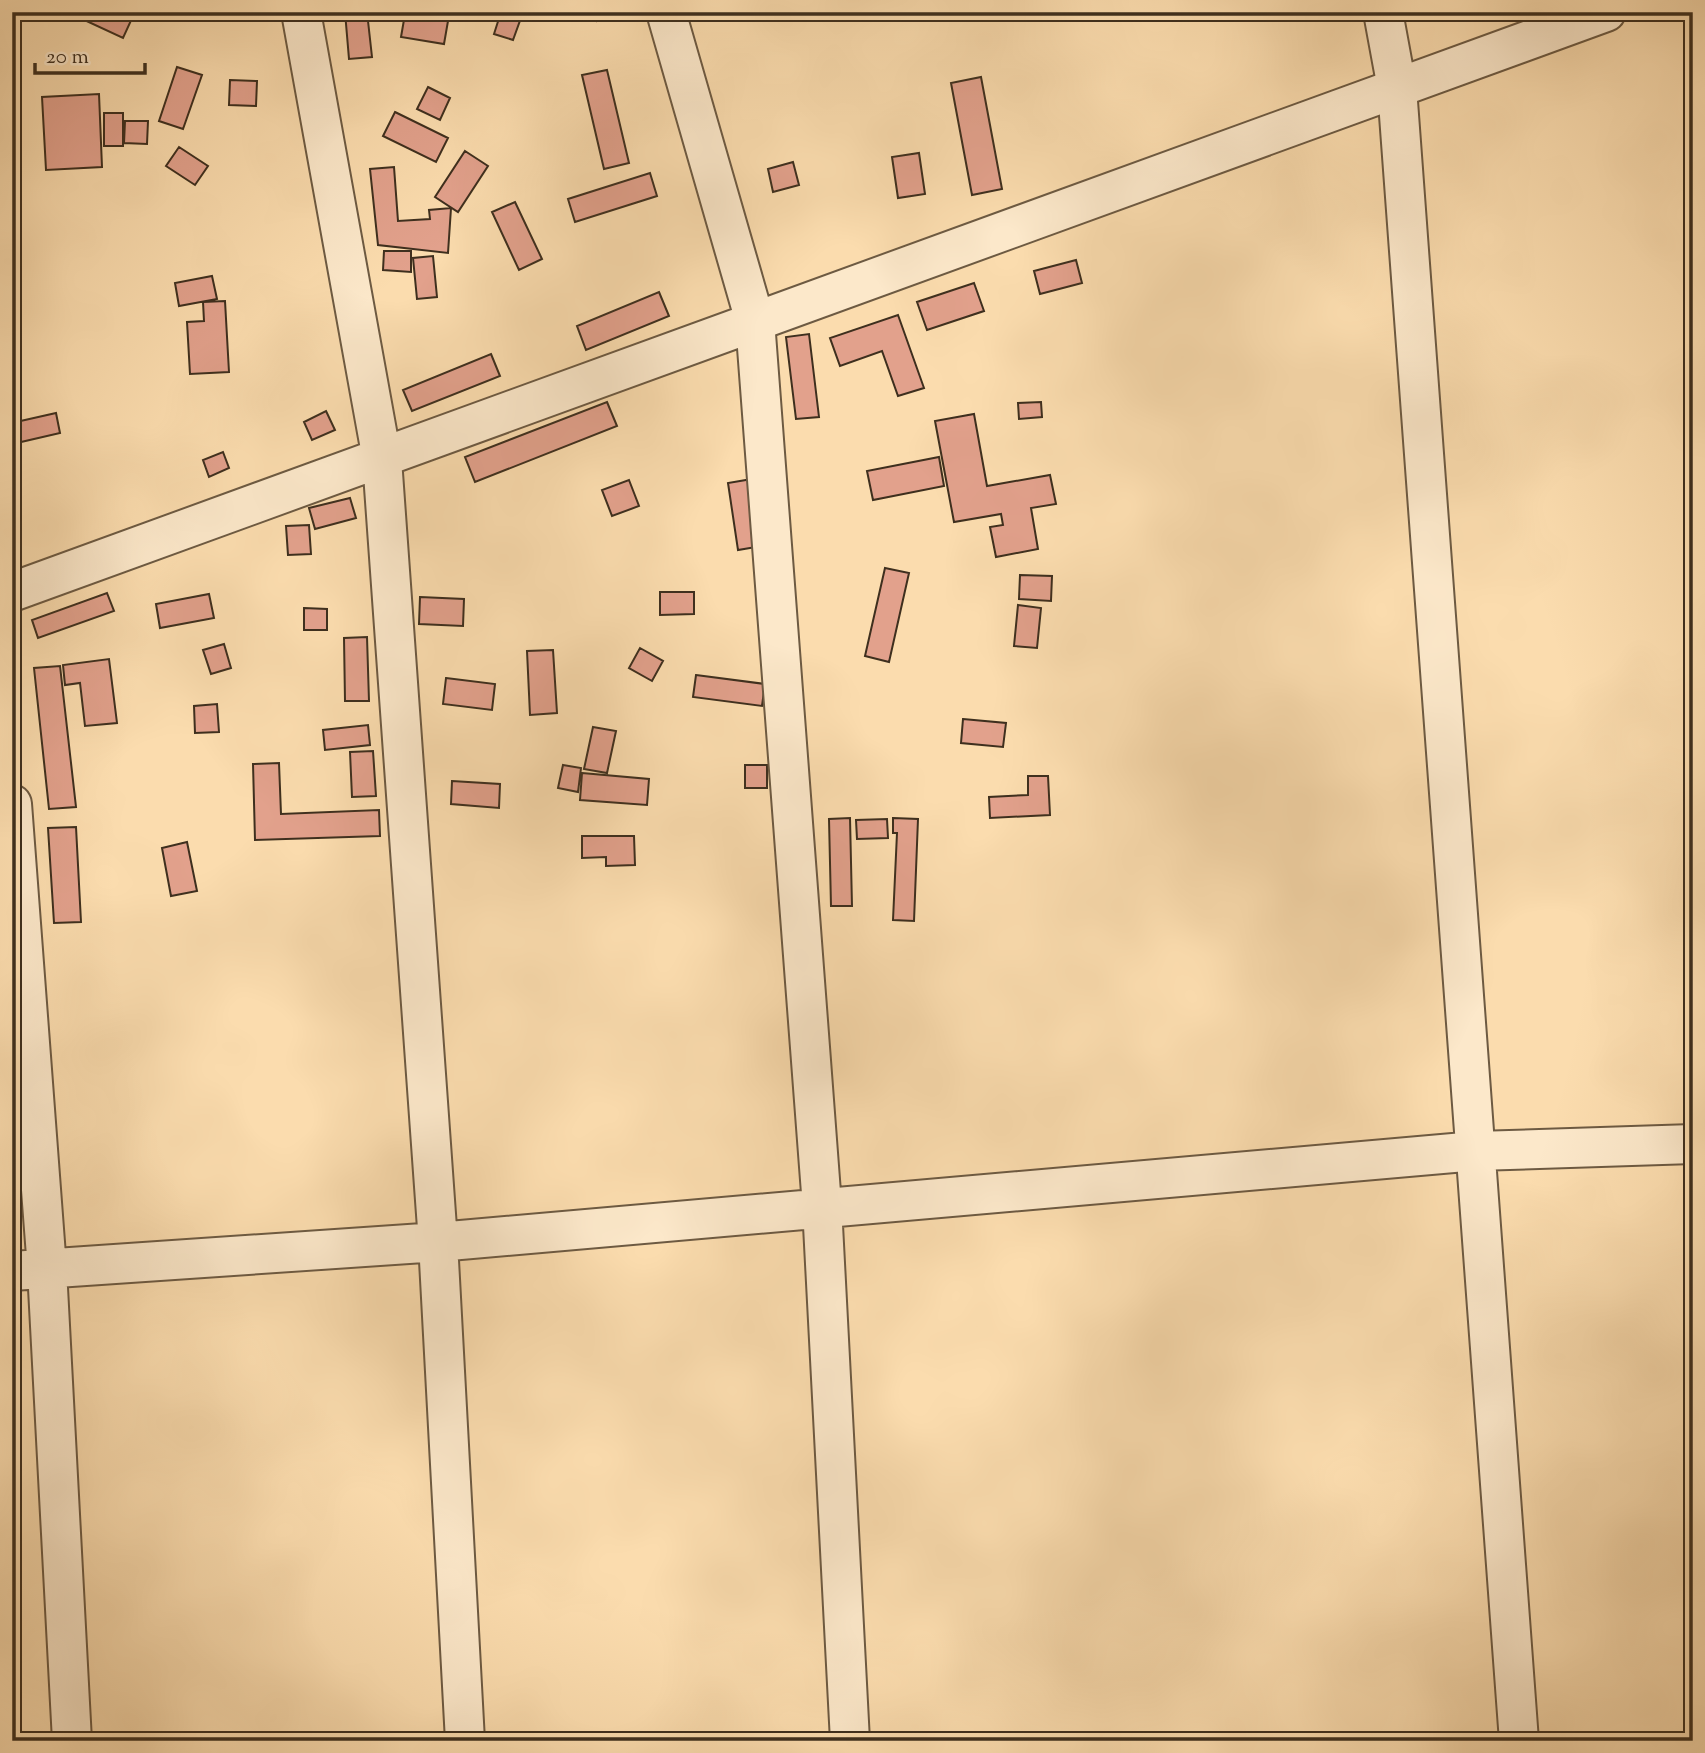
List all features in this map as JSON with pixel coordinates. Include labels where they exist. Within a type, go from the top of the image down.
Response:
[{"type":"street","points":[[301,12],[382,459],[438,1242],[465,1741]]},
{"type":"street","points":[[666,12],[755,321],[822,1206],[850,1741]]},
{"type":"street","points":[[1383,12],[1398,88],[1519,1741]]},
{"type":"street","points":[[12,592],[1606,12]]},
{"type":"street","points":[[12,804],[30,1270],[72,1741]]},
{"type":"street","points":[[30,1270],[438,1242],[822,1206],[1476,1151],[1693,1144]]},
{"type":"building","points":[[83,12],[134,14],[123,38],[80,18]]},
{"type":"building","points":[[345,12],[367,12],[372,57],[349,59]]},
{"type":"building","points":[[501,12],[522,15],[513,40],[494,34]]},
{"type":"building","points":[[560,12],[598,12],[596,21]]},
{"type":"building","points":[[405,14],[448,21],[444,44],[401,37]]},
{"type":"building","points":[[177,67],[202,75],[183,129],[159,121]]},
{"type":"building","points":[[607,70],[629,163],[604,169],[582,75]]},
{"type":"building","points":[[981,77],[1002,189],[972,195],[951,83]]},
{"type":"building","points":[[230,80],[257,81],[256,106],[229,105]]},
{"type":"building","points":[[428,87],[450,98],[440,120],[417,109]]},
{"type":"building","points":[[99,94],[102,167],[46,170],[42,97]]},
{"type":"building","points":[[395,112],[448,138],[436,162],[383,136]]},
{"type":"building","points":[[104,113],[123,113],[123,146],[104,146]]},
{"type":"building","points":[[125,121],[148,121],[147,144],[124,143]]},
{"type":"building","points":[[179,147],[208,166],[195,185],[166,166]]},
{"type":"building","points":[[465,151],[488,166],[458,212],[435,197]]},
{"type":"building","points":[[919,153],[925,194],[898,198],[892,157]]},
{"type":"building","points":[[793,162],[799,185],[773,192],[768,169]]},
{"type":"building","points":[[394,167],[398,221],[430,219],[429,210],[451,208],[448,253],[378,245],[370,169]]},
{"type":"building","points":[[650,173],[657,196],[575,222],[568,199]]},
{"type":"building","points":[[515,202],[542,259],[519,270],[492,212]]},
{"type":"building","points":[[384,251],[411,251],[411,272],[383,270]]},
{"type":"building","points":[[433,256],[437,297],[417,299],[413,258]]},
{"type":"building","points":[[1076,260],[1082,283],[1040,294],[1034,271]]},
{"type":"building","points":[[212,276],[217,299],[179,306],[175,283]]},
{"type":"building","points":[[974,283],[984,311],[927,330],[917,302]]},
{"type":"building","points":[[659,292],[669,316],[586,350],[577,326]]},
{"type":"building","points":[[225,301],[229,372],[190,374],[187,322],[204,321],[203,302]]},
{"type":"building","points":[[898,315],[924,388],[898,396],[882,351],[840,366],[830,338]]},
{"type":"building","points":[[809,334],[819,417],[796,419],[786,337]]},
{"type":"building","points":[[491,354],[500,376],[412,411],[403,390]]},
{"type":"building","points":[[607,402],[617,426],[475,482],[465,457]]},
{"type":"building","points":[[1041,402],[1042,417],[1019,419],[1018,403]]},
{"type":"building","points":[[326,411],[335,430],[312,440],[304,422]]},
{"type":"building","points":[[56,413],[60,433],[21,442],[16,422]]},
{"type":"building","points":[[974,414],[987,486],[1050,475],[1056,504],[1031,508],[1038,549],[996,557],[990,527],[1003,525],[1001,514],[954,522],[935,421]]},
{"type":"building","points":[[223,452],[229,468],[209,477],[203,460]]},
{"type":"building","points":[[939,457],[944,486],[873,500],[867,471]]},
{"type":"building","points":[[752,479],[762,546],[738,550],[728,483]]},
{"type":"building","points":[[629,480],[639,506],[612,516],[602,490]]},
{"type":"building","points":[[350,498],[356,518],[315,529],[309,508]]},
{"type":"building","points":[[309,525],[311,554],[288,555],[286,526]]},
{"type":"building","points":[[885,568],[909,573],[889,662],[865,656]]},
{"type":"building","points":[[1020,575],[1052,576],[1051,601],[1019,599]]},
{"type":"building","points":[[660,592],[694,592],[694,614],[660,615]]},
{"type":"building","points":[[107,593],[114,611],[38,638],[32,620]]},
{"type":"building","points":[[209,594],[214,618],[160,628],[156,604]]},
{"type":"building","points":[[420,597],[464,599],[463,626],[419,624]]},
{"type":"building","points":[[1018,605],[1041,608],[1037,648],[1014,646]]},
{"type":"building","points":[[304,608],[327,609],[327,630],[304,630]]},
{"type":"building","points":[[367,637],[369,701],[345,701],[344,638]]},
{"type":"building","points":[[224,644],[231,668],[211,674],[203,650]]},
{"type":"building","points":[[640,648],[663,661],[652,681],[629,668]]},
{"type":"building","points":[[553,650],[557,713],[530,715],[527,651]]},
{"type":"building","points":[[109,659],[117,723],[85,726],[80,683],[65,685],[63,665]]},
{"type":"building","points":[[60,666],[76,807],[49,809],[34,668]]},
{"type":"building","points":[[696,675],[765,684],[762,706],[693,697]]},
{"type":"building","points":[[446,678],[495,684],[492,710],[443,704]]},
{"type":"building","points":[[217,704],[219,732],[195,733],[194,706]]},
{"type":"building","points":[[963,719],[1006,723],[1003,747],[961,743]]},
{"type":"building","points":[[368,725],[370,745],[325,750],[323,730]]},
{"type":"building","points":[[593,727],[616,731],[607,773],[584,769]]},
{"type":"building","points":[[373,751],[376,796],[352,797],[350,752]]},
{"type":"building","points":[[279,763],[281,814],[379,810],[380,836],[255,840],[253,764]]},
{"type":"building","points":[[563,765],[581,768],[578,792],[558,788]]},
{"type":"building","points":[[745,765],[767,765],[767,788],[745,788]]},
{"type":"building","points":[[582,773],[649,779],[647,805],[580,800]]},
{"type":"building","points":[[1028,776],[1048,776],[1050,815],[990,818],[989,797],[1028,795]]},
{"type":"building","points":[[452,781],[500,784],[499,808],[451,804]]},
{"type":"building","points":[[850,818],[852,906],[831,906],[829,819]]},
{"type":"building","points":[[893,818],[918,819],[914,921],[893,920],[897,833],[893,833]]},
{"type":"building","points":[[887,819],[888,838],[857,839],[856,820]]},
{"type":"building","points":[[76,827],[81,922],[54,923],[48,828]]},
{"type":"building","points":[[582,836],[634,836],[635,865],[606,866],[606,857],[582,858]]},
{"type":"building","points":[[187,842],[197,891],[171,896],[162,848]]}]
